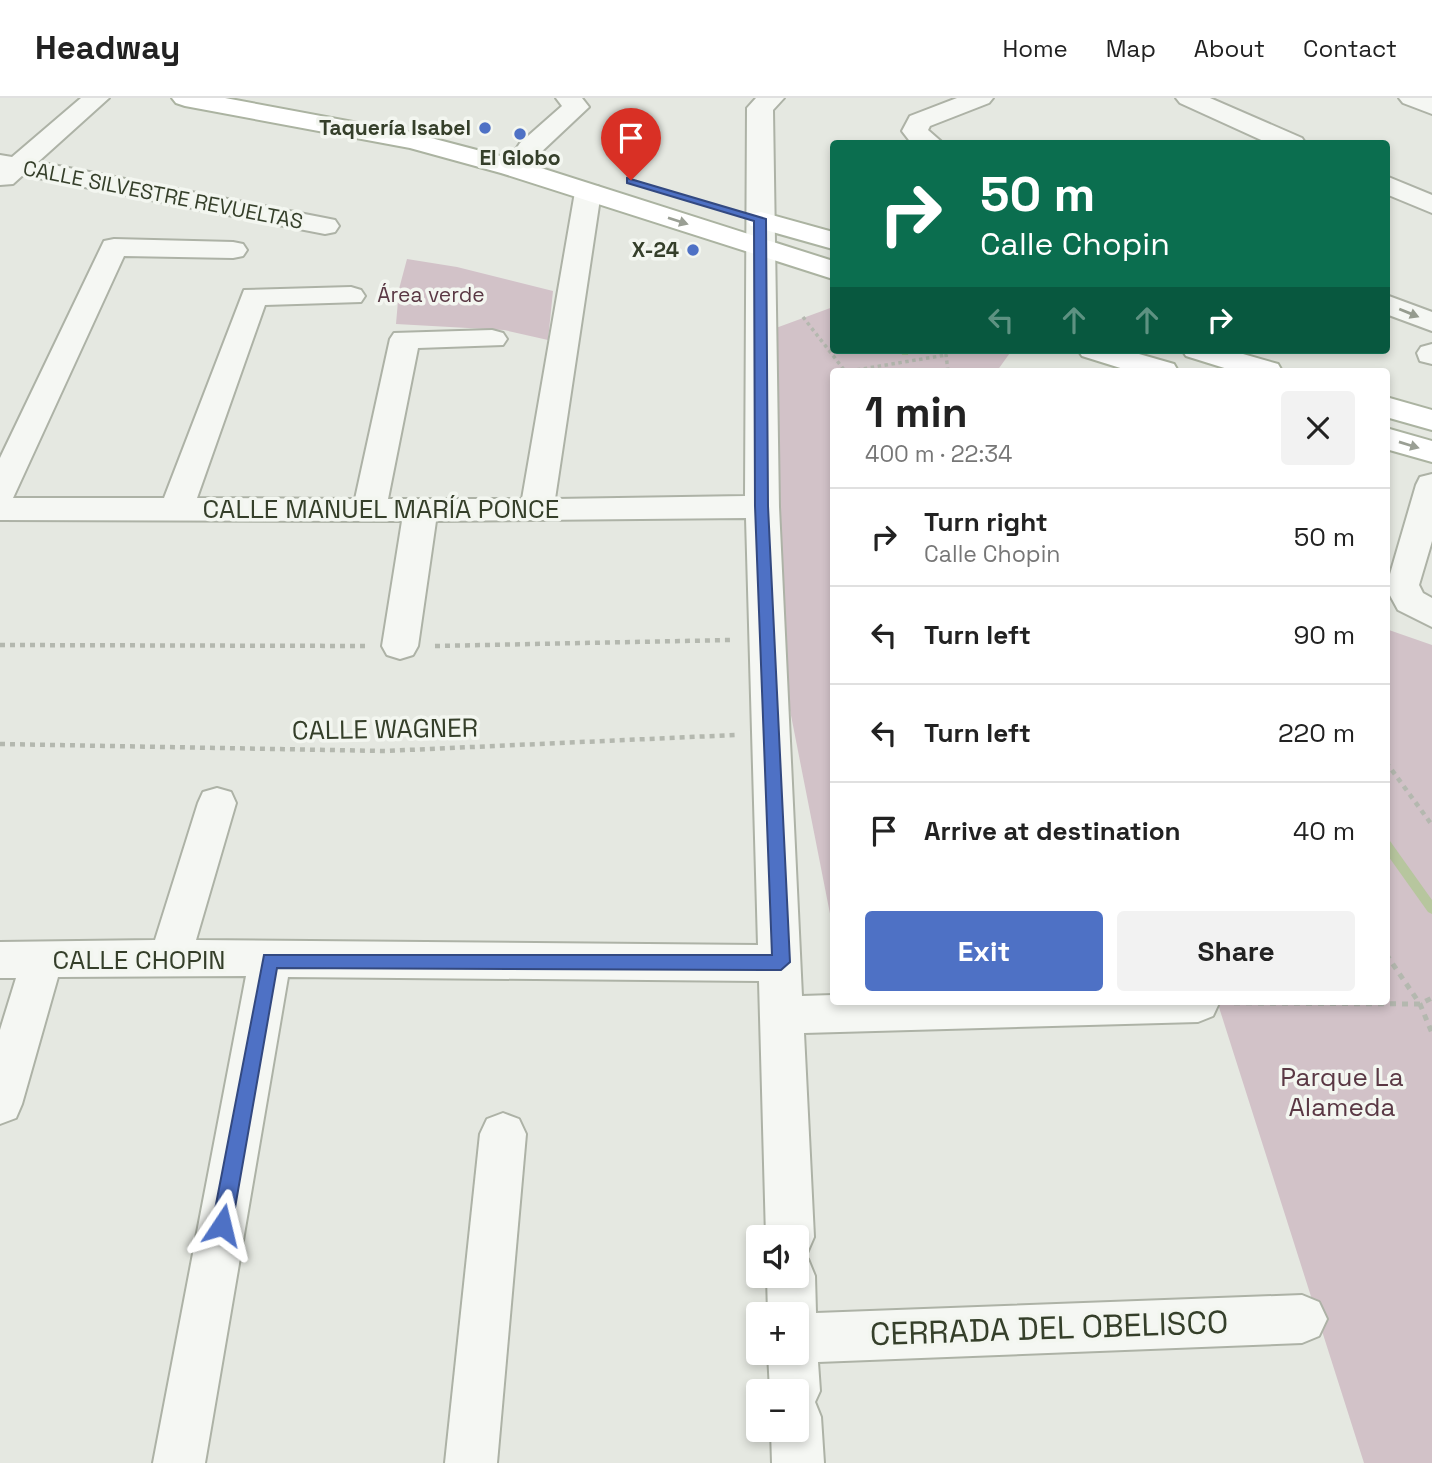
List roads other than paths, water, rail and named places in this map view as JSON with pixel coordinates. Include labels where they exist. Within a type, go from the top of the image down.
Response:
[{"type":"main road","points":[[184,98],[307,107],[429,124],[529,149],[708,204]]},
{"type":"main road","points":[[307,107],[412,141],[588,192],[830,240]]},
{"type":"main road","points":[[752,226],[830,268]]},
{"type":"main road","points":[[1106,354],[1153,368]]},
{"type":"main road","points":[[1210,354],[1257,368]]},
{"type":"main road","points":[[1390,408],[1432,420]]},
{"type":"main road","points":[[1390,439],[1432,452]]},
{"type":"street","points":[[6,170],[96,98]]},
{"type":"street","points":[[923,140],[915,131],[919,121],[980,98]]},
{"type":"street","points":[[1189,98],[1284,140]]},
{"type":"street","points":[[1412,98],[1432,106]]},
{"type":"street","points":[[529,149],[576,107],[571,99]]},
{"type":"street","points":[[768,99],[760,108],[752,226],[790,1225]]},
{"type":"street","name":"CALLE SILVESTRE REVUELTAS","points":[[6,170],[325,226]]},
{"type":"street","points":[[1390,186],[1432,205]]},
{"type":"street","points":[[537,510],[588,192]]},
{"type":"street","points":[[0,493],[114,247],[233,250]]},
{"type":"street","points":[[177,509],[254,296],[351,296]]},
{"type":"street","points":[[1390,305],[1432,322]]},
{"type":"street","points":[[369,509],[405,339],[492,339]]},
{"type":"street","points":[[1432,485],[1402,585],[1410,601],[1432,614]]},
{"type":"street","name":"CALLE MANUEL MARÍA PONCE","points":[[0,509],[537,510],[762,506]]},
{"type":"street","points":[[400,646],[421,509]]},
{"type":"street","points":[[170,958],[217,803]]},
{"type":"street","name":"CALLE CHOPIN","points":[[0,960],[170,958],[781,962]]},
{"type":"street","points":[[0,1104],[42,960]]},
{"type":"street","points":[[179,1463],[270,960]]},
{"type":"street","points":[[783,1015],[1129,1005]]},
{"type":"street","points":[[471,1463],[503,1134]]},
{"type":"street","name":"CERRADA DEL OBELISCO","points":[[809,1338],[1302,1319]]},
{"type":"street","points":[[797,1442],[798,1463]]},
{"type":"waterway","points":[[1390,850],[1432,909]]},
{"type":"place","name":"Taquería Isabel","points":[[485,128]]},
{"type":"place","name":"El Globo","points":[[520,134]]},
{"type":"place","name":"X-24","points":[[693,250]]},
{"type":"park label","name":"Área verde","points":[[431,295]]},
{"type":"park label","name":"Parque La Alameda","points":[[1342,1092]]}]
